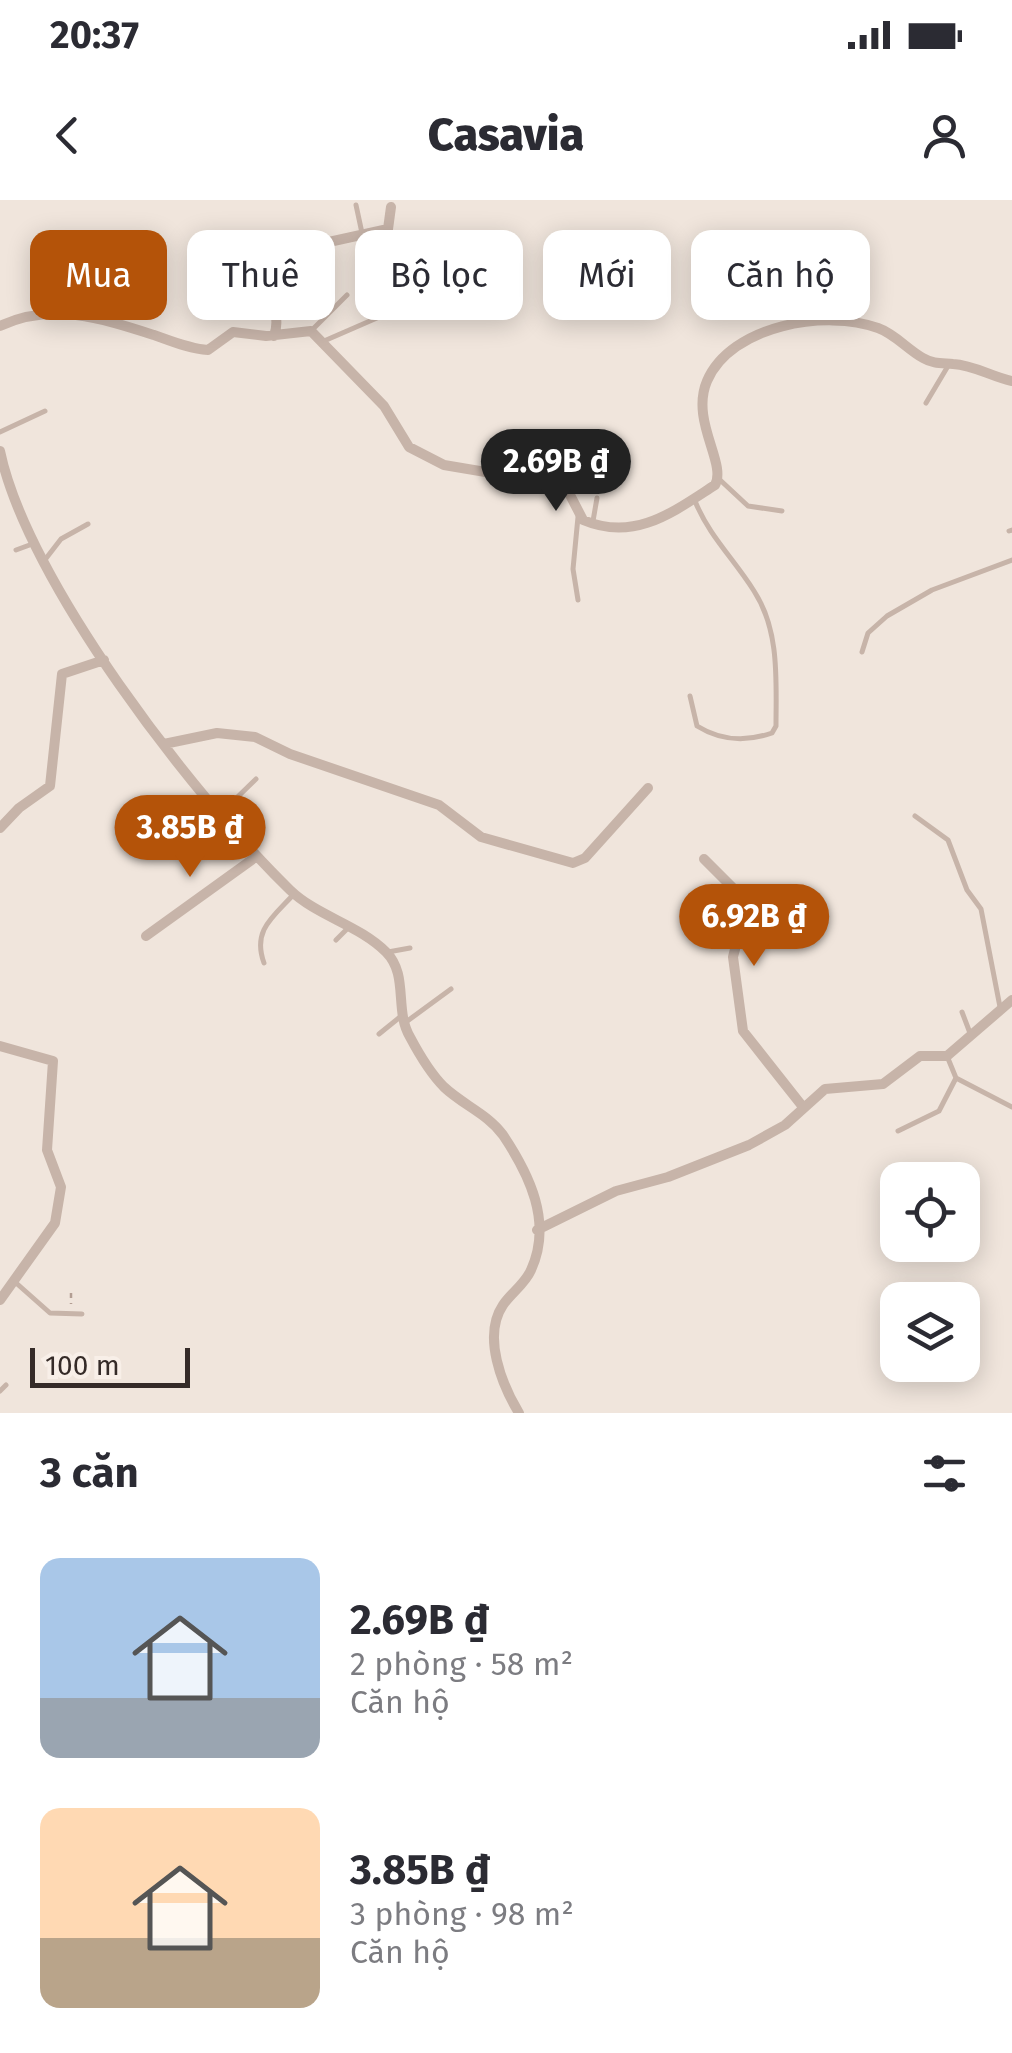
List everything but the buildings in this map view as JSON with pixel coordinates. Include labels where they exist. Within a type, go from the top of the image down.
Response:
[{"type":"street","points":[[382,230],[391,227],[391,207]]},
{"type":"street","points":[[274,336],[279,316],[265,280],[268,266],[297,250],[355,238]]},
{"type":"street","points":[[0,326],[28,313],[51,312],[128,327],[208,350],[233,332],[274,336],[310,331],[384,406],[409,447],[444,465],[557,484],[568,492],[578,514],[593,524],[646,527],[719,478],[702,425],[707,381],[720,360],[764,330],[794,323],[864,324],[888,332],[926,360],[1012,381]]},
{"type":"street","points":[[0,451],[8,492],[44,561],[104,660],[164,744],[257,856],[294,894],[386,952],[398,972],[403,1020],[439,1082],[503,1136],[535,1190],[538,1230],[532,1268],[503,1305],[495,1326],[496,1355],[519,1413]]},
{"type":"street","points":[[0,828],[18,808],[50,786],[62,674],[104,660]]},
{"type":"street","points":[[164,744],[216,733],[256,737],[290,754],[439,804],[481,837],[573,864],[585,858],[648,788]]},
{"type":"street","points":[[146,936],[257,856]]},
{"type":"street","points":[[704,858],[747,902],[733,956],[743,1031],[804,1107]]},
{"type":"street","points":[[538,1230],[616,1191],[668,1178],[749,1145],[785,1125],[824,1088],[883,1084],[920,1056],[947,1056],[1012,1000]]},
{"type":"street","points":[[0,1046],[46,1057],[56,1069],[47,1143],[61,1187],[55,1223],[0,1300]]},
{"type":"lane","points":[[356,205],[362,230]]},
{"type":"lane","points":[[310,331],[347,296]]},
{"type":"lane","points":[[321,341],[372,320]]},
{"type":"lane","points":[[926,403],[949,363]]},
{"type":"lane","points":[[0,432],[45,411]]},
{"type":"lane","points":[[719,478],[748,506],[782,512]]},
{"type":"lane","points":[[593,524],[597,498]]},
{"type":"lane","points":[[690,696],[698,726],[714,736],[745,740],[772,733],[776,726],[774,638],[757,595],[708,534],[694,498]]},
{"type":"lane","points":[[578,514],[574,568],[578,600]]},
{"type":"lane","points":[[44,561],[61,539],[88,524]]},
{"type":"lane","points":[[16,550],[34,543]]},
{"type":"lane","points":[[862,652],[868,633],[887,616],[932,590],[1012,560]]},
{"type":"lane","points":[[221,813],[256,779]]},
{"type":"lane","points":[[916,816],[948,840],[967,890],[981,909],[1000,1008]]},
{"type":"lane","points":[[264,963],[258,942],[262,928],[294,894]]},
{"type":"lane","points":[[336,940],[350,926]]},
{"type":"lane","points":[[386,952],[401,953],[410,948]]},
{"type":"lane","points":[[379,1034],[451,989]]},
{"type":"lane","points":[[962,1012],[971,1036]]},
{"type":"lane","points":[[947,1056],[956,1078],[1012,1107]]},
{"type":"lane","points":[[898,1131],[939,1111],[956,1078]]},
{"type":"lane","points":[[15,1282],[50,1313],[82,1314]]},
{"type":"lane","points":[[0,1392],[6,1385]]},
{"type":"path","points":[[71,1293],[72,1316]]}]
